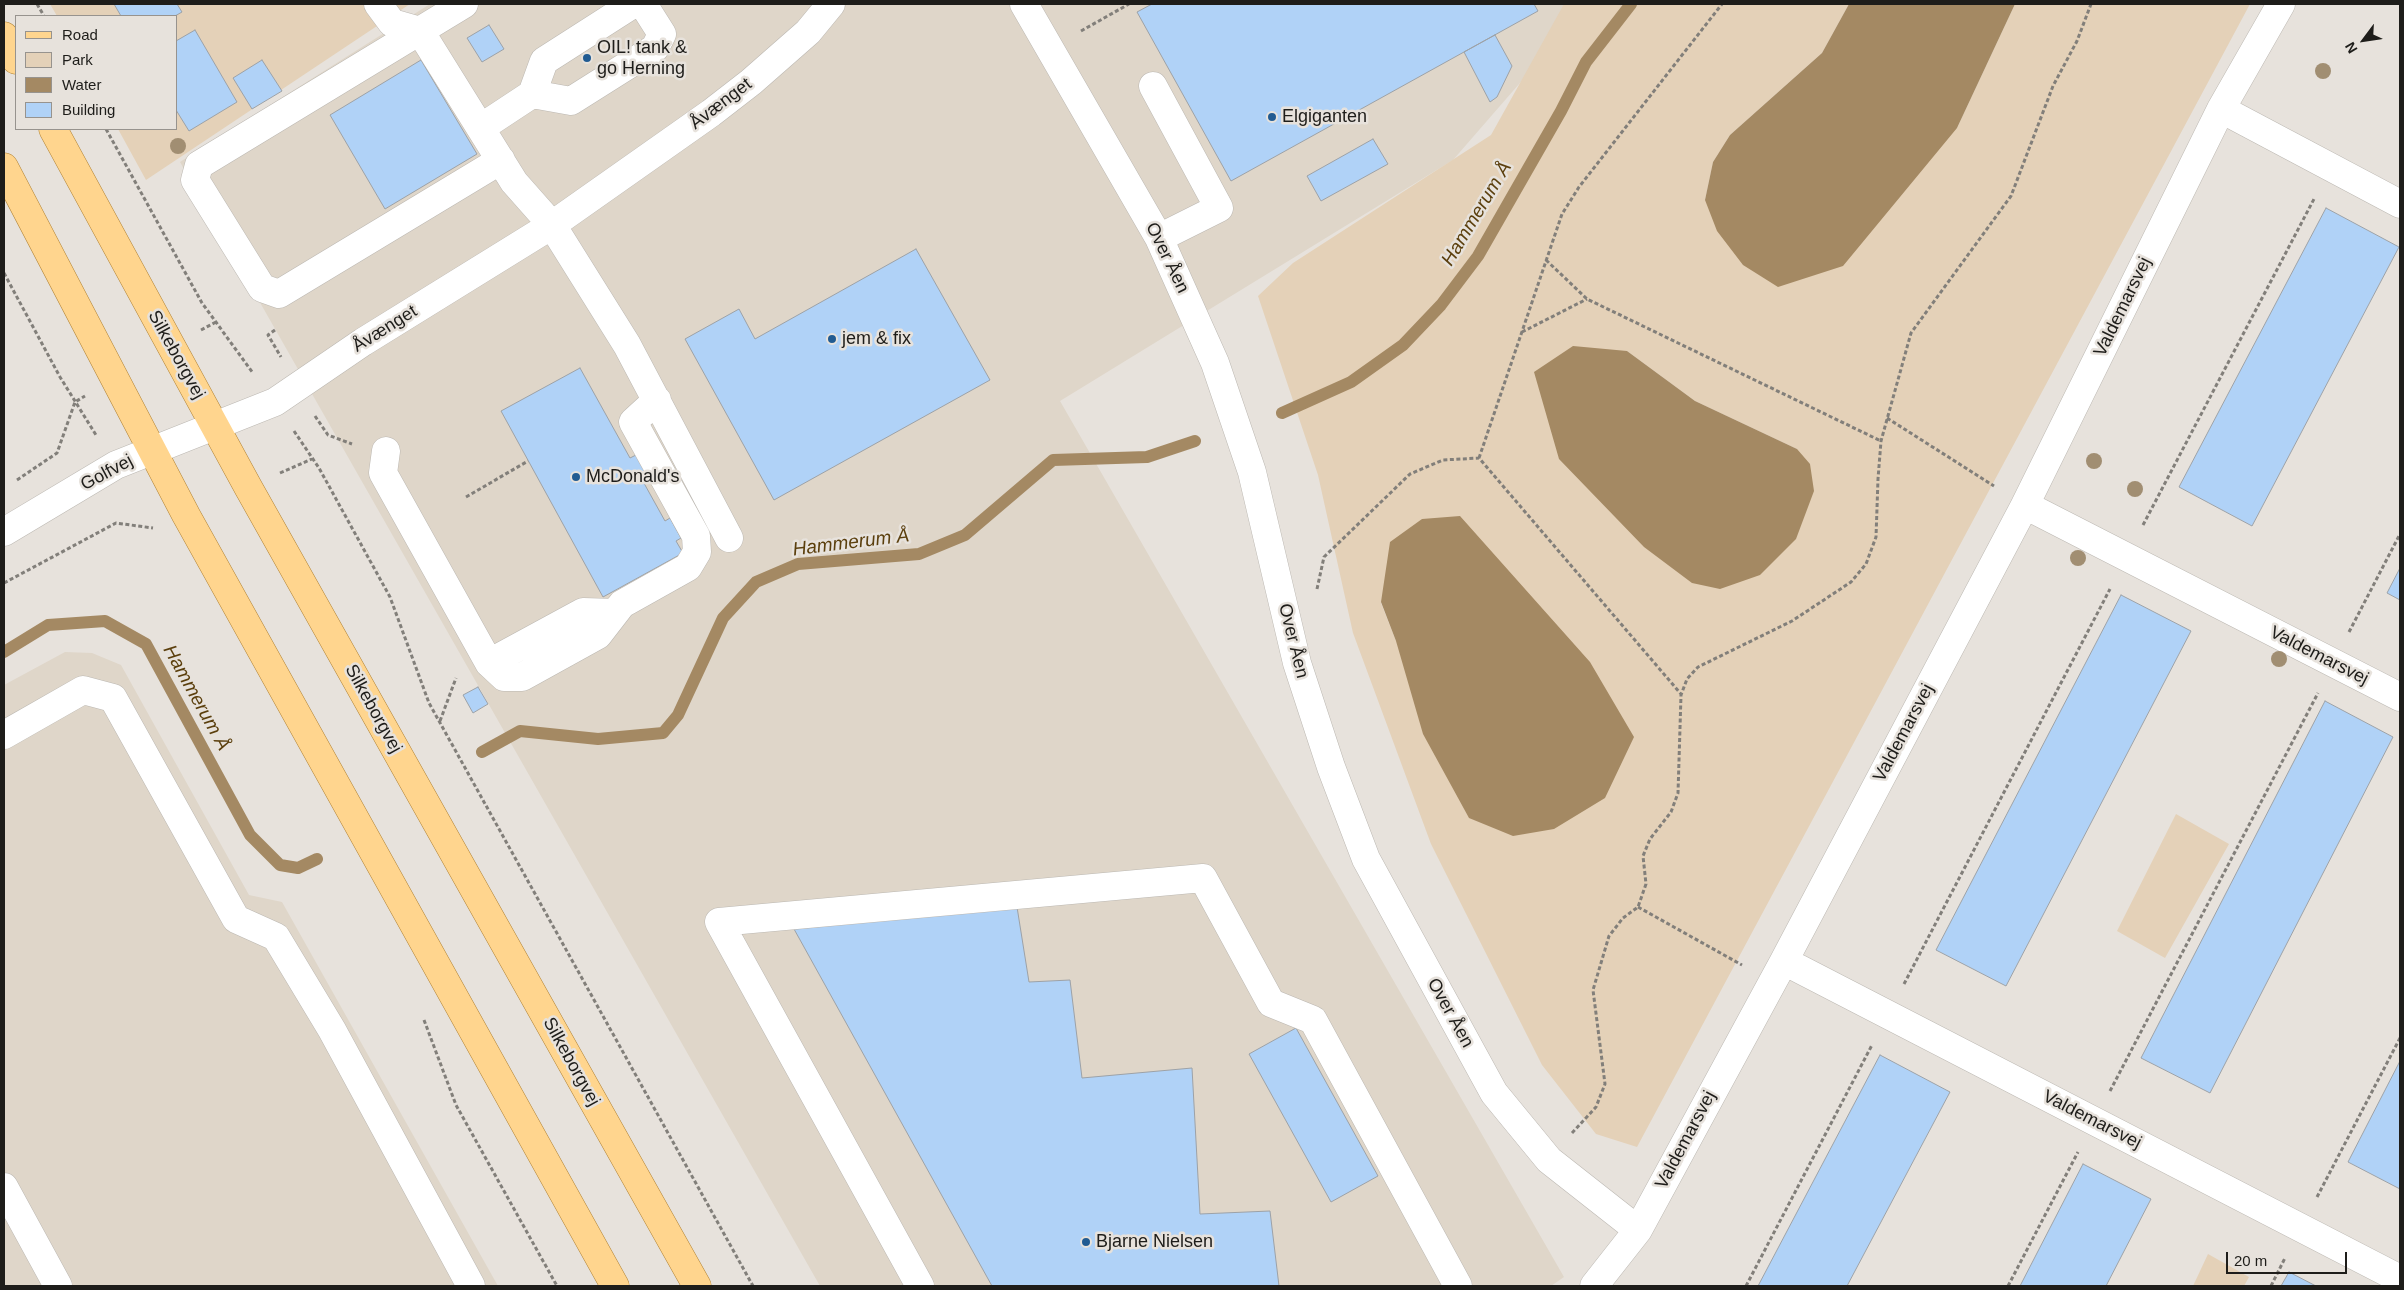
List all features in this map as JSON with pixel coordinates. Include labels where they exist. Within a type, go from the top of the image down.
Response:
[{"type":"main road","points":[[4,36],[15,58]]},
{"type":"main road","name":"Silkeborgvej","points":[[54,130],[265,518],[697,1286]]},
{"type":"main road","points":[[4,167],[151,450],[614,1286]]},
{"type":"street","points":[[378,4],[392,23],[420,31],[514,182],[552,225],[606,309],[657,400],[729,538]]},
{"type":"street","points":[[464,4],[199,165],[195,180],[262,288],[279,294],[501,160]]},
{"type":"street","points":[[482,128],[532,94],[544,61],[633,4]]},
{"type":"street","points":[[532,94],[572,101],[655,48],[662,34],[643,4]]},
{"type":"street","name":"Åvænget","points":[[215,425],[275,402],[363,342],[552,225],[711,113],[751,82],[808,32],[831,4]]},
{"type":"street","name":"Over Åen","points":[[1024,4],[1159,238],[1215,363],[1256,490],[1297,663],[1331,768],[1366,859],[1494,1093],[1549,1160],[1638,1230]]},
{"type":"street","name":"Valdemarsvej","points":[[1594,1286],[1638,1230],[1778,971],[2025,506],[2221,109],[2282,4]]},
{"type":"street","points":[[1153,86],[1219,208],[1159,238]]},
{"type":"street","points":[[2221,109],[2400,204]]},
{"type":"street","points":[[386,451],[383,472],[490,663],[504,677],[522,677],[598,635],[622,604],[688,567],[697,552],[696,536],[633,422],[657,400]]},
{"type":"street","name":"Golfvej","points":[[4,532],[116,466],[215,425]]},
{"type":"street","name":"Valdemarsvej","points":[[2025,506],[2400,697]]},
{"type":"street","points":[[4,735],[83,690],[113,698],[236,919],[276,937],[332,1030],[471,1286]]},
{"type":"street","points":[[920,1286],[719,922],[1203,878],[1271,1003],[1312,1020],[1458,1286]]},
{"type":"street","name":"Valdemarsvej","points":[[1778,971],[1888,1015],[2400,1279]]},
{"type":"street","points":[[4,1187],[58,1286]]},
{"type":"path","points":[[37,4],[43,15]]},
{"type":"path","points":[[1050,48],[1129,4]]},
{"type":"path","points":[[1479,458],[1562,214],[1579,187],[1722,4]]},
{"type":"path","points":[[1549,1160],[1596,1107],[1605,1084],[1593,990],[1609,936],[1623,918],[1638,906],[1646,884],[1643,856],[1650,838],[1671,812],[1678,793],[1681,695],[1687,679],[1698,667],[1792,621],[1851,582],[1866,564],[1876,537],[1881,441],[1911,332],[2011,196],[2053,86],[2077,41],[2091,4]]},
{"type":"path","points":[[107,130],[202,303],[275,402],[319,468],[390,597],[429,703],[753,1286]]},
{"type":"path","points":[[1746,1286],[2330,167]]},
{"type":"path","points":[[1546,260],[1587,299],[1881,441]]},
{"type":"path","points":[[4,273],[60,378],[116,466]]},
{"type":"path","points":[[1521,332],[1587,299]]},
{"type":"path","points":[[1887,418],[2025,506]]},
{"type":"path","points":[[1316,594],[1324,558],[1410,474],[1443,460],[1479,458]]},
{"type":"path","points":[[1479,458],[1681,695]]},
{"type":"path","points":[[466,497],[528,461]]},
{"type":"path","points":[[150,520],[155,528]]},
{"type":"path","points":[[2008,1286],[2400,534]]},
{"type":"path","points":[[1638,906],[1778,971]]},
{"type":"path","points":[[422,1015],[456,1105],[557,1286]]},
{"type":"path","points":[[2271,1286],[2400,1038]]},
{"type":"shaded area","points":[[430,4],[1573,4],[1579,15],[1453,160],[1060,401],[1564,1277],[1551,1286],[820,1286],[180,162]]},
{"type":"shaded area","points":[[65,652],[92,653],[121,665],[249,895],[282,902],[498,1286],[4,1286],[4,685]]},
{"type":"green space","points":[[50,4],[410,4],[146,180],[119,130],[178,130],[178,15],[56,15]]},
{"type":"green space","points":[[1564,4],[1849,4],[1822,53],[1730,135],[1713,162],[1705,200],[1957,128],[2015,4],[2250,4],[1637,1147],[1596,1134],[1542,1065],[1431,844],[1353,633],[1318,475],[1258,296],[1293,263],[1491,135]],"holes":[[[1627,351],[1695,401],[1797,449],[1559,459]],[[1422,519],[1396,641],[1381,603]]]},
{"type":"green space","points":[[2176,814],[2229,844],[2165,958],[2117,931]]},
{"type":"green space","points":[[2208,1254],[2249,1277],[2244,1286],[2193,1286]]},
{"type":"water","points":[[1849,4],[2015,4],[1957,128],[1843,266],[1778,287],[1743,265],[1717,231],[1705,200],[1713,162],[1730,135],[1822,53]]},
{"type":"water","points":[[1573,346],[1627,351],[1695,401],[1797,449],[1810,464],[1814,491],[1796,539],[1760,575],[1720,589],[1692,583],[1644,547],[1559,459],[1534,372]]},
{"type":"water","points":[[1460,516],[1590,662],[1634,737],[1605,798],[1554,829],[1513,836],[1469,818],[1423,734],[1396,641],[1381,602],[1390,542],[1422,519]]},
{"type":"building","points":[[114,4],[177,4],[182,12],[177,15],[120,15]]},
{"type":"building","name":"Elgiganten","points":[[1152,4],[1534,4],[1538,11],[1231,181],[1137,12]]},
{"type":"building","points":[[489,25],[504,49],[482,62],[467,38]]},
{"type":"building","points":[[195,30],[237,102],[189,131],[178,113],[178,40]]},
{"type":"building","points":[[1495,35],[1512,66],[1497,97],[1490,102],[1464,52]]},
{"type":"building","points":[[262,60],[282,91],[252,109],[233,78]]},
{"type":"building","points":[[421,60],[477,154],[385,209],[330,115]]},
{"type":"building","points":[[1373,139],[1388,164],[1321,201],[1307,176]]},
{"type":"building","points":[[2326,208],[2399,247],[2252,526],[2179,487]]},
{"type":"building","points":[[916,249],[990,380],[774,500],[685,339],[739,309],[755,339]]},
{"type":"building","points":[[580,368],[630,458],[636,455],[646,473],[640,476],[665,521],[670,518],[681,538],[676,541],[683,553],[603,597],[501,411]]},
{"type":"building","points":[[2400,568],[2400,600],[2387,593]]},
{"type":"building","points":[[2121,595],[2191,631],[2006,986],[1936,950]]},
{"type":"building","points":[[478,687],[488,704],[473,713],[463,695]]},
{"type":"building","points":[[2325,701],[2393,737],[2210,1093],[2141,1058]]},
{"type":"building","points":[[1017,907],[1029,982],[1070,980],[1082,1078],[1192,1068],[1200,1214],[1270,1211],[1279,1286],[992,1286],[794,929]]},
{"type":"building","points":[[1296,1028],[1378,1176],[1331,1202],[1249,1054]]},
{"type":"building","points":[[1880,1055],[1950,1092],[1847,1286],[1758,1286]]},
{"type":"building","points":[[2400,1061],[2400,1189],[2348,1162]]},
{"type":"building","points":[[2083,1164],[2151,1199],[2106,1286],[2020,1286]]},
{"type":"building","points":[[2289,1272],[2316,1286],[2281,1286]]},
{"type":"waterway","name":"Hammerum Å","points":[[1282,413],[1351,382],[1403,345],[1441,305],[1478,256],[1561,111],[1586,62],[1631,4]]},
{"type":"waterway","name":"Hammerum Å","points":[[482,752],[520,731],[598,739],[663,733],[678,715],[723,618],[756,582],[798,564],[919,554],[965,535],[1053,460],[1147,457],[1195,441]]},
{"type":"waterway","name":"Hammerum Å","points":[[4,652],[48,625],[105,621],[146,644],[250,835],[280,865],[298,868],[317,859]]},
{"type":"place","name":"OIL! tank & go Herning","points":[[587,58]]},
{"type":"place","name":"Elgiganten","points":[[1272,117]]},
{"type":"place","name":"jem & fix","points":[[832,339]]},
{"type":"place","name":"McDonald's","points":[[576,477]]},
{"type":"place","name":"Bjarne Nielsen","points":[[1086,1242]]}]
